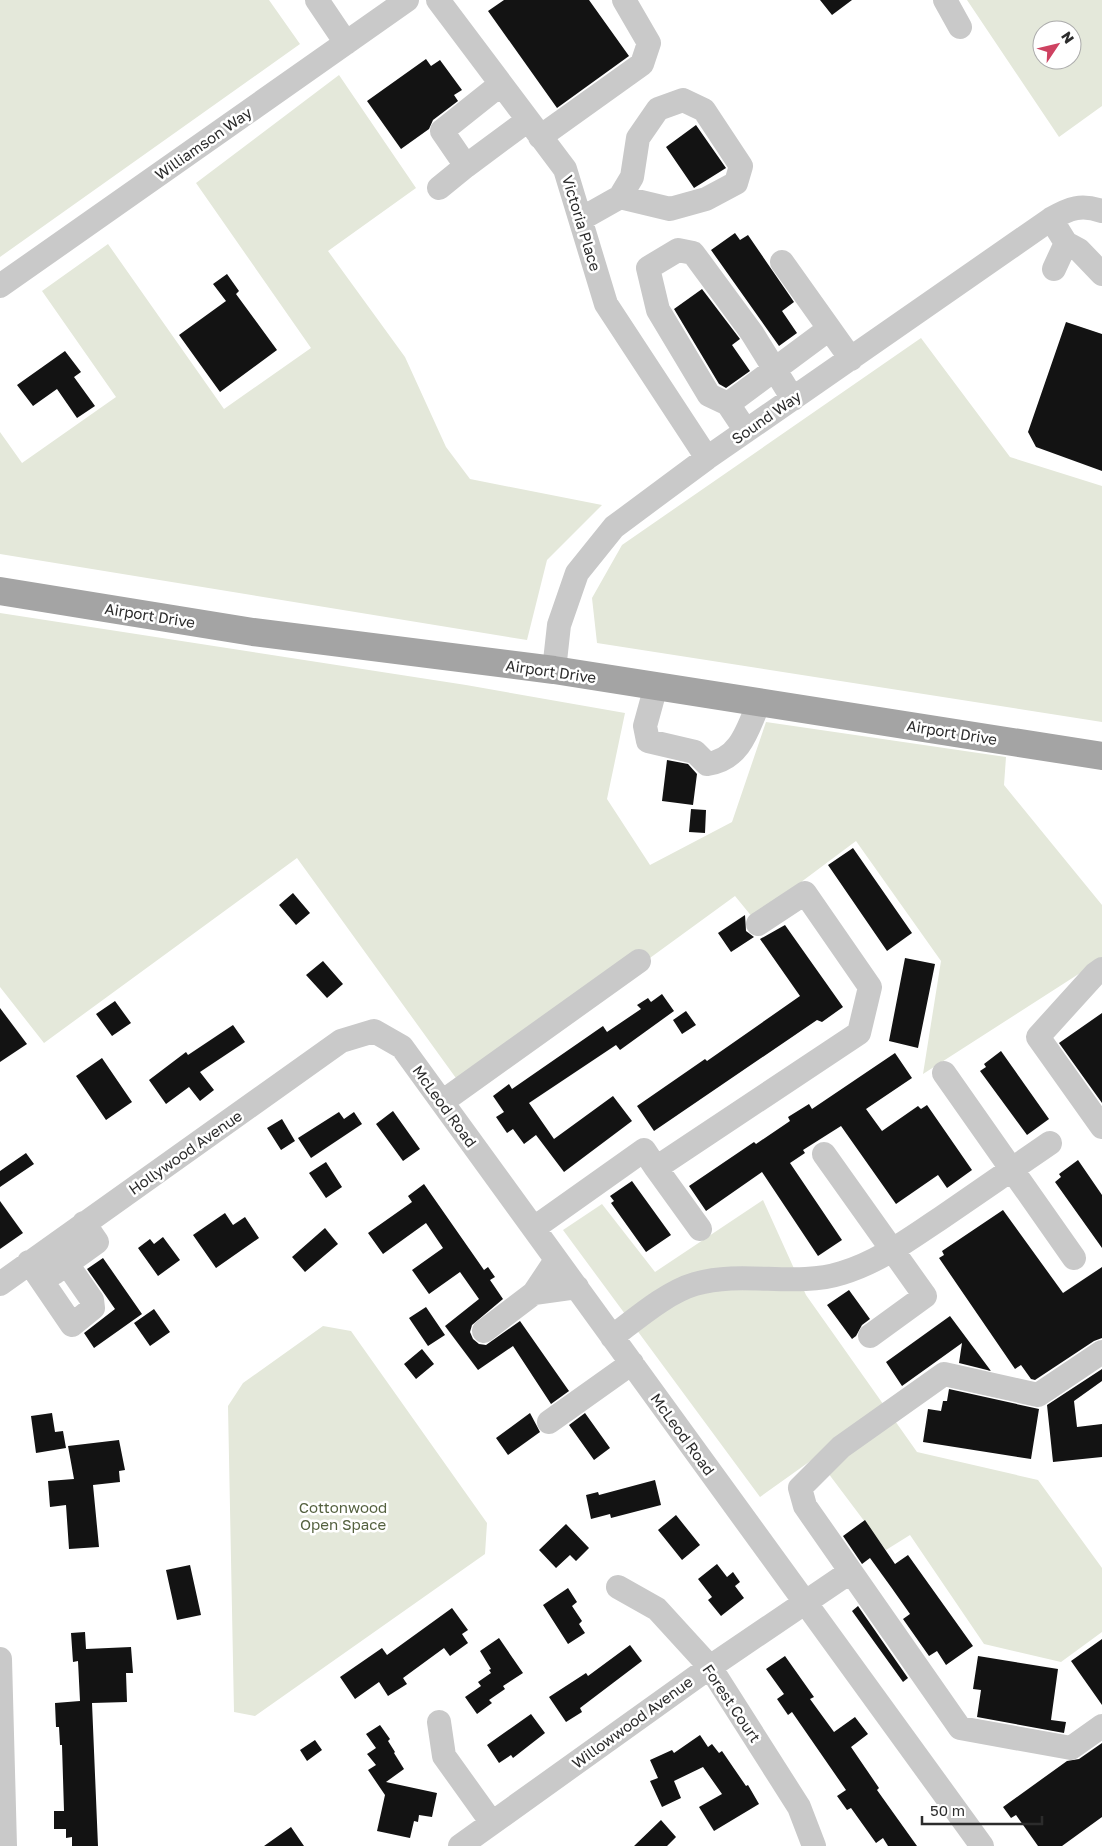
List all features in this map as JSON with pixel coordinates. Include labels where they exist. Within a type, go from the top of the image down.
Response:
[{"type":"main road","name":"Airport Drive","points":[[0,591],[252,632],[554,670],[1102,756]]},
{"type":"street","points":[[317,0],[346,43]]},
{"type":"street","name":"Williamson Way","points":[[0,286],[407,0]]},
{"type":"street","name":"Victoria Place","points":[[438,0],[565,169],[606,304],[707,458]]},
{"type":"street","points":[[439,188],[466,166],[642,64],[649,43],[624,0]]},
{"type":"street","points":[[944,0],[960,27]]},
{"type":"street","points":[[466,166],[442,131],[501,84]]},
{"type":"street","points":[[581,219],[620,197],[632,176],[638,138],[658,109],[683,100],[704,110],[741,166],[736,183],[706,199],[670,208],[620,197]]},
{"type":"street","name":"Sound Way","points":[[554,670],[559,625],[577,573],[614,526],[707,458],[1051,219],[1069,208],[1092,208],[1102,211]]},
{"type":"street","points":[[1051,219],[1066,243],[1080,250],[1102,274]]},
{"type":"street","points":[[1054,269],[1066,243]]},
{"type":"street","points":[[746,431],[728,404],[708,395],[658,310],[648,268],[678,250],[693,252],[752,333],[793,399]]},
{"type":"street","points":[[782,262],[850,359]]},
{"type":"street","points":[[728,404],[829,329]]},
{"type":"street","points":[[656,686],[645,726],[648,741],[695,752],[707,764],[720,762],[743,742],[759,702]]},
{"type":"street","points":[[656,1168],[859,1033],[870,987],[805,893],[758,924]]},
{"type":"street","points":[[442,1102],[639,961]]},
{"type":"street","points":[[1102,969],[1095,974],[1038,1037],[1102,1127]]},
{"type":"street","name":"McLeod Road","points":[[374,1031],[402,1048],[806,1601],[982,1846]]},
{"type":"street","name":"Hollywood Avenue","points":[[0,1284],[36,1272],[84,1223],[341,1041],[374,1031]]},
{"type":"street","points":[[944,1073],[1074,1258]]},
{"type":"street","points":[[612,1337],[660,1302],[694,1284],[730,1278],[809,1280],[840,1274],[892,1251],[1050,1143]]},
{"type":"street","points":[[534,1228],[644,1150],[700,1229]]},
{"type":"street","points":[[824,1154],[925,1296],[870,1336]]},
{"type":"street","points":[[67,1264],[92,1300],[93,1308],[72,1325],[36,1272],[67,1264],[97,1242],[84,1223]]},
{"type":"street","points":[[484,1331],[534,1293],[556,1260]]},
{"type":"street","points":[[534,1293],[577,1287]]},
{"type":"street","points":[[1102,1352],[1038,1395],[944,1374],[841,1447],[800,1488],[805,1506],[960,1728],[1071,1748],[1102,1726]]},
{"type":"street","points":[[549,1422],[632,1363]]},
{"type":"street","name":"Willowwood Avenue","points":[[460,1846],[710,1667],[850,1572]]},
{"type":"street","name":"Forest Court","points":[[618,1587],[657,1609],[710,1667],[799,1807],[814,1846]]},
{"type":"street","points":[[0,1659],[5,1846]]},
{"type":"street","points":[[439,1722],[444,1756],[492,1823]]},
{"type":"green space","points":[[0,0],[269,0],[300,44],[0,257]]},
{"type":"green space","points":[[967,0],[1102,0],[1102,106],[1059,137]]},
{"type":"green space","points":[[339,75],[416,188],[328,251],[405,357],[446,447],[470,479],[602,505],[547,560],[527,640],[0,554],[0,432],[22,463],[116,397],[42,291],[108,244],[224,409],[311,348],[196,183]]},
{"type":"green space","points":[[921,338],[1010,457],[1102,486],[1102,722],[597,643],[592,598],[622,545]]},
{"type":"green space","points":[[0,613],[466,685],[625,713],[607,799],[650,865],[732,822],[766,722],[1006,757],[1004,785],[1102,905],[1102,959],[923,1074],[941,961],[856,841],[753,918],[735,896],[466,1092],[297,858],[44,1043],[0,987]]},
{"type":"green space","points":[[763,1200],[806,1295],[917,1452],[1038,1480],[1102,1568],[1102,1632],[1061,1662],[984,1644],[910,1535],[886,1550],[816,1457],[760,1497],[563,1230],[602,1204],[655,1272]]},
{"type":"green space","name":"Cottonwood Open Space","points":[[323,1326],[351,1331],[487,1523],[485,1554],[255,1716],[234,1712],[228,1406],[243,1383]]},
{"type":"building","points":[[504,0],[589,0],[629,56],[557,108],[488,11]]},
{"type":"building","points":[[820,0],[852,0],[832,15]]},
{"type":"building","points":[[426,59],[431,66],[440,60],[462,90],[454,95],[458,101],[433,120],[429,129],[401,149],[367,101]]},
{"type":"building","points":[[696,125],[726,168],[694,188],[666,147]]},
{"type":"building","points":[[735,233],[740,240],[748,235],[794,302],[782,311],[797,333],[779,346],[711,250]]},
{"type":"building","points":[[227,274],[239,291],[236,294],[277,350],[220,392],[179,335],[226,301],[213,284]]},
{"type":"building","points":[[702,289],[740,339],[732,345],[750,371],[726,388],[719,384],[674,309]]},
{"type":"building","points":[[1066,322],[1102,334],[1102,471],[1036,447],[1028,432]]},
{"type":"building","points":[[65,351],[81,372],[74,377],[95,406],[77,418],[57,389],[33,406],[17,385]]},
{"type":"building","points":[[667,760],[688,764],[697,774],[693,805],[662,801]]},
{"type":"building","points":[[691,809],[706,810],[705,833],[689,832]]},
{"type":"building","points":[[853,848],[912,933],[887,951],[828,865]]},
{"type":"building","points":[[293,893],[310,913],[296,925],[279,905]]},
{"type":"building","points":[[745,915],[746,931],[754,937],[731,952],[718,933]]},
{"type":"building","points":[[785,925],[843,1007],[822,1022],[817,1020],[654,1131],[637,1106],[705,1059],[707,1061],[800,996],[760,939]]},
{"type":"building","points":[[905,958],[935,964],[918,1048],[889,1041]]},
{"type":"building","points":[[323,961],[343,984],[327,998],[306,975]]},
{"type":"building","points":[[662,994],[674,1011],[620,1050],[616,1045],[529,1103],[554,1139],[613,1096],[632,1121],[564,1172],[536,1135],[524,1144],[513,1129],[507,1133],[496,1117],[504,1112],[493,1096],[509,1084],[512,1089],[603,1026],[607,1032],[641,1009],[637,1005],[648,998],[651,1002]]},
{"type":"building","points":[[115,1001],[131,1023],[112,1036],[96,1014]]},
{"type":"building","points":[[0,1008],[27,1044],[0,1062]]},
{"type":"building","points":[[686,1011],[696,1025],[682,1034],[673,1020]]},
{"type":"building","points":[[1102,1013],[1102,1103],[1059,1043]]},
{"type":"building","points":[[233,1025],[245,1042],[200,1072],[214,1090],[200,1101],[189,1087],[166,1104],[149,1080],[186,1052],[188,1055]]},
{"type":"building","points":[[1001,1051],[1049,1119],[1027,1135],[980,1071],[986,1067],[984,1064]]},
{"type":"building","points":[[895,1053],[912,1078],[866,1109],[882,1131],[918,1106],[921,1109],[927,1105],[972,1170],[947,1188],[938,1175],[896,1204],[841,1126],[803,1150],[805,1153],[790,1163],[842,1240],[818,1256],[762,1172],[706,1211],[689,1186],[754,1142],[756,1144],[790,1121],[788,1117],[809,1104],[812,1109]]},
{"type":"building","points":[[102,1058],[132,1102],[106,1120],[76,1076]]},
{"type":"building","points":[[393,1111],[420,1149],[403,1161],[376,1124]]},
{"type":"building","points":[[339,1112],[344,1119],[354,1112],[362,1124],[311,1158],[298,1138]]},
{"type":"building","points":[[282,1119],[295,1141],[281,1150],[267,1128]]},
{"type":"building","points":[[26,1153],[34,1164],[0,1187],[0,1171]]},
{"type":"building","points":[[1078,1160],[1102,1195],[1102,1248],[1055,1182],[1061,1177],[1059,1174]]},
{"type":"building","points":[[326,1162],[342,1187],[326,1198],[309,1173]]},
{"type":"building","points":[[632,1181],[671,1235],[646,1252],[611,1203],[614,1201],[610,1196]]},
{"type":"building","points":[[424,1184],[484,1270],[488,1267],[495,1277],[490,1280],[503,1299],[472,1325],[470,1332],[473,1339],[479,1344],[486,1345],[520,1321],[569,1391],[551,1404],[513,1346],[478,1370],[445,1326],[479,1299],[460,1272],[429,1294],[412,1270],[443,1248],[426,1223],[383,1254],[368,1233],[412,1202],[408,1196]]},
{"type":"building","points":[[0,1201],[23,1233],[0,1249]]},
{"type":"building","points":[[1003,1210],[1063,1293],[1102,1267],[1102,1338],[1094,1341],[1035,1380],[1031,1379],[1021,1365],[1015,1369],[939,1258],[944,1255],[942,1251]]},
{"type":"building","points":[[225,1213],[233,1225],[245,1217],[259,1238],[216,1268],[193,1235]]},
{"type":"building","points":[[325,1228],[338,1244],[305,1272],[292,1257]]},
{"type":"building","points":[[163,1237],[180,1260],[158,1276],[138,1248],[150,1239],[154,1244]]},
{"type":"building","points":[[103,1258],[142,1314],[94,1348],[84,1333],[115,1309],[87,1269]]},
{"type":"building","points":[[849,1290],[870,1319],[862,1325],[856,1336],[852,1339],[827,1305]]},
{"type":"building","points":[[426,1307],[445,1335],[428,1346],[409,1318]]},
{"type":"building","points":[[154,1309],[170,1332],[150,1346],[134,1323]]},
{"type":"building","points":[[950,1316],[991,1371],[959,1363],[962,1343],[902,1386],[886,1362]]},
{"type":"building","points":[[422,1349],[434,1364],[416,1379],[404,1364]]},
{"type":"building","points":[[1102,1369],[1102,1381],[1074,1401],[1077,1427],[1102,1424],[1102,1457],[1053,1462],[1047,1405]]},
{"type":"building","points":[[949,1389],[1039,1409],[1031,1459],[923,1442],[928,1409],[941,1411],[943,1401],[947,1401]]},
{"type":"building","points":[[52,1413],[55,1432],[63,1431],[66,1448],[36,1453],[31,1416]]},
{"type":"building","points":[[530,1413],[540,1432],[508,1455],[496,1438]]},
{"type":"building","points":[[585,1413],[610,1448],[594,1460],[569,1425]]},
{"type":"building","points":[[119,1440],[125,1470],[119,1471],[120,1482],[93,1485],[99,1547],[69,1549],[66,1505],[50,1507],[48,1481],[74,1479],[68,1446]]},
{"type":"building","points":[[655,1480],[661,1505],[611,1518],[610,1514],[591,1519],[586,1495],[598,1492],[599,1495]]},
{"type":"building","points":[[676,1515],[700,1545],[682,1560],[658,1530]]},
{"type":"building","points":[[865,1520],[895,1564],[908,1555],[973,1646],[946,1665],[937,1651],[929,1656],[903,1619],[910,1614],[891,1587],[870,1558],[862,1564],[843,1536]]},
{"type":"building","points":[[566,1524],[589,1548],[576,1561],[570,1555],[556,1568],[539,1550]]},
{"type":"building","points":[[717,1564],[727,1577],[733,1572],[740,1582],[735,1586],[744,1598],[721,1616],[708,1600],[712,1597],[698,1579]]},
{"type":"building","points":[[190,1565],[201,1615],[177,1620],[166,1570]]},
{"type":"building","points":[[568,1588],[577,1602],[572,1606],[582,1621],[579,1624],[585,1633],[568,1644],[543,1605]]},
{"type":"building","points":[[858,1606],[908,1678],[903,1682],[852,1611]]},
{"type":"building","points":[[452,1608],[468,1630],[462,1634],[468,1643],[450,1656],[444,1648],[403,1678],[407,1684],[388,1696],[379,1682],[355,1699],[340,1677],[382,1648],[387,1655]]},
{"type":"building","points":[[85,1632],[86,1649],[131,1647],[133,1673],[126,1673],[127,1702],[92,1703],[98,1846],[72,1846],[72,1837],[66,1838],[66,1829],[54,1829],[54,1811],[64,1811],[62,1745],[60,1745],[59,1727],[56,1727],[55,1703],[80,1701],[78,1661],[73,1662],[71,1633]]},
{"type":"building","points":[[499,1638],[523,1673],[503,1686],[505,1689],[489,1700],[492,1703],[477,1714],[465,1697],[481,1686],[478,1682],[491,1673],[489,1670],[491,1669],[480,1651]]},
{"type":"building","points":[[1102,1639],[1102,1705],[1071,1661]]},
{"type":"building","points":[[630,1645],[642,1661],[580,1708],[582,1712],[566,1722],[549,1697],[586,1673],[588,1676]]},
{"type":"building","points":[[785,1656],[814,1697],[810,1699],[834,1732],[855,1717],[868,1734],[851,1747],[879,1788],[877,1790],[917,1846],[888,1846],[883,1838],[876,1843],[851,1808],[847,1810],[837,1796],[846,1790],[792,1712],[788,1715],[777,1699],[784,1694],[766,1669]]},
{"type":"building","points":[[978,1656],[1058,1669],[1051,1720],[1066,1722],[1064,1733],[977,1717],[981,1690],[973,1689]]},
{"type":"building","points":[[531,1714],[545,1733],[513,1758],[511,1755],[499,1763],[487,1745]]},
{"type":"building","points":[[380,1725],[390,1739],[388,1741],[404,1769],[386,1782],[437,1793],[432,1817],[419,1815],[418,1822],[414,1821],[410,1838],[377,1831],[385,1795],[368,1770],[376,1765],[367,1754],[376,1748],[366,1734]]},
{"type":"building","points":[[700,1735],[708,1747],[712,1744],[719,1753],[722,1751],[746,1786],[748,1785],[759,1804],[714,1831],[699,1807],[722,1794],[703,1767],[674,1781],[681,1798],[662,1807],[650,1781],[658,1778],[650,1760],[672,1750],[674,1753]]},
{"type":"building","points":[[315,1740],[322,1750],[307,1761],[300,1750]]},
{"type":"building","points":[[1102,1743],[1102,1817],[1062,1846],[1038,1846],[1016,1815],[1011,1818],[1003,1807],[1067,1761],[1079,1759]]},
{"type":"building","points":[[661,1820],[676,1837],[667,1846],[634,1846]]},
{"type":"building","points":[[291,1827],[304,1846],[264,1846]]}]
